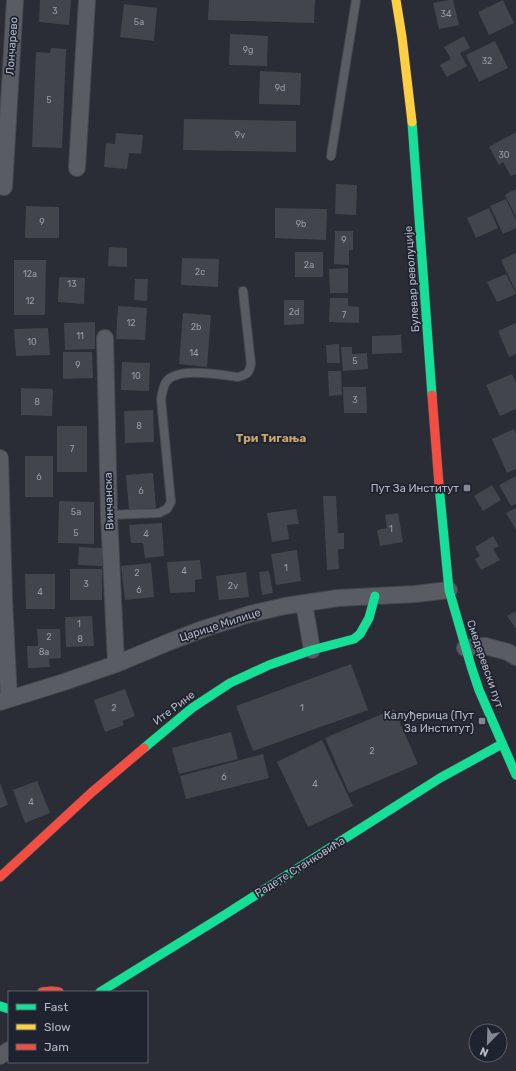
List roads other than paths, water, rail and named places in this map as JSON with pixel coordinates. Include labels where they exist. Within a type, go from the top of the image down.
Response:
[{"type":"street","name":"Лончарево","points":[[4,187],[15,0]]},
{"type":"street","points":[[77,168],[86,0]]},
{"type":"street","name":"Булевар револуције","points":[[396,0],[402,37],[412,125],[445,556]]},
{"type":"street","name":"Винчанска","points":[[105,338],[109,515],[116,664]]},
{"type":"street","points":[[0,458],[4,592],[5,700]]},
{"type":"street","name":"Смедеревски пут","points":[[445,556],[449,590],[465,648],[479,690],[516,775]]},
{"type":"street","name":"Царице Милице","points":[[5,700],[116,664],[203,629],[250,614],[338,598],[415,594],[449,590]]},
{"type":"street","name":"Ите Рине","points":[[0,876],[91,793],[192,708],[235,681],[269,665],[312,650],[354,639],[360,634],[369,618],[374,596]]},
{"type":"street","points":[[304,603],[312,650]]},
{"type":"street","points":[[465,648],[485,646],[508,652],[516,657]]},
{"type":"street","name":"Радете Станковића","points":[[102,991],[440,778],[502,744]]},
{"type":"lane","points":[[331,156],[356,0]]},
{"type":"lane","points":[[109,515],[160,513],[167,509],[170,502],[161,399],[162,390],[166,381],[172,376],[180,373],[190,372],[238,377],[246,375],[249,372],[251,364],[243,292]]},
{"type":"place","name":"Пут За Институт","points":[[467,488]]},
{"type":"place","name":"Калуђерица (Пут За Институт)","points":[[482,721]]},
{"type":"district","name":"Три Тигања","points":[[271,438]]}]
